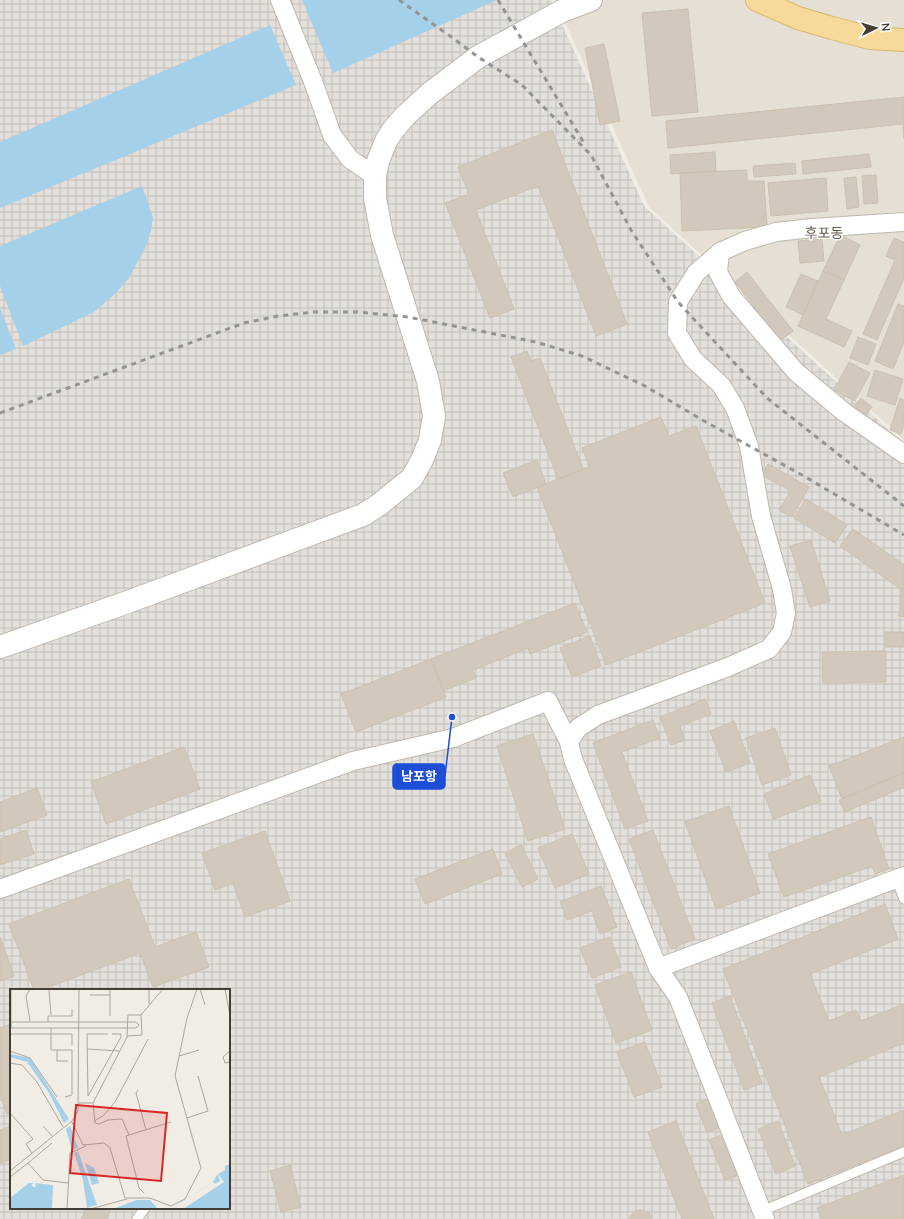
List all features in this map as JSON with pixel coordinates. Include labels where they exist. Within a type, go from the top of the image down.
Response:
[{"type":"main road","points":[[757,0],[798,18],[832,28],[870,38],[904,40]]},
{"type":"street","points":[[0,647],[125,603],[363,515],[380,504],[412,478],[422,460],[430,440],[434,416],[428,381],[382,235],[375,198],[375,176],[378,161],[386,141],[393,130],[405,116],[429,94],[478,58],[562,11],[590,0]]},
{"type":"street","points":[[282,5],[314,84],[332,135],[350,159],[375,176]]},
{"type":"street","points":[[569,742],[578,728],[598,715],[728,667],[769,649],[782,632],[786,613],[782,589],[761,516],[749,446],[735,408],[720,385],[693,359],[677,333],[678,302],[696,273],[720,252],[745,241],[776,232],[904,222]]},
{"type":"street","points":[[720,252],[718,272],[731,296],[796,372],[844,412],[904,454]]},
{"type":"street","points":[[0,889],[353,761],[453,738],[548,701],[569,742],[573,759],[658,968],[678,997],[764,1215]]},
{"type":"street","points":[[658,968],[900,877]]},
{"type":"lane","points":[[900,877],[904,899]]},
{"type":"lane","points":[[764,1215],[904,1152]]},
{"type":"lane","points":[[137,1219],[144,1209]]},
{"type":"shaded area","points":[[0,0],[551,0],[644,206],[904,444],[904,1219],[0,1219]]},
{"type":"shaded area","points":[[555,0],[904,0],[904,440],[649,207]]},
{"type":"water","points":[[302,0],[497,0],[333,73]]},
{"type":"water","points":[[270,25],[296,85],[0,208],[0,142]]},
{"type":"water","points":[[142,186],[153,218],[151,231],[146,246],[129,278],[116,293],[94,312],[23,346],[0,286],[0,246]]},
{"type":"water","points":[[0,308],[16,349],[0,355]]},
{"type":"building","points":[[688,9],[698,112],[652,116],[642,13]]},
{"type":"building","points":[[604,44],[620,121],[600,125],[585,48]]},
{"type":"building","points":[[904,97],[904,139],[903,124],[668,148],[666,121]]},
{"type":"building","points":[[552,130],[627,324],[596,336],[538,186],[476,210],[514,309],[490,318],[445,203],[469,194],[458,167]]},
{"type":"building","points":[[715,152],[716,171],[671,174],[670,155]]},
{"type":"building","points":[[869,154],[871,167],[803,174],[802,161]]},
{"type":"building","points":[[795,163],[796,174],[754,177],[753,166]]},
{"type":"building","points":[[747,170],[747,181],[764,181],[767,227],[682,231],[680,173]]},
{"type":"building","points":[[876,175],[878,203],[864,204],[862,176]]},
{"type":"building","points":[[856,177],[859,207],[847,209],[844,178]]},
{"type":"building","points":[[826,178],[828,211],[771,216],[768,183]]},
{"type":"building","points":[[840,235],[860,245],[844,280],[823,271]]},
{"type":"building","points":[[894,238],[904,242],[904,278],[877,340],[863,334],[895,260],[886,256]]},
{"type":"building","points":[[822,239],[824,261],[800,263],[798,241]]},
{"type":"building","points":[[823,271],[844,280],[826,319],[852,331],[844,347],[798,326]]},
{"type":"building","points":[[747,272],[793,331],[780,341],[735,282]]},
{"type":"building","points":[[801,274],[818,281],[803,315],[786,307]]},
{"type":"building","points":[[898,304],[904,306],[904,342],[893,369],[875,361]]},
{"type":"building","points":[[858,337],[876,344],[868,365],[850,358]]},
{"type":"building","points":[[527,351],[531,361],[540,358],[583,469],[558,479],[511,357]]},
{"type":"building","points":[[849,362],[870,373],[855,401],[834,390]]},
{"type":"building","points":[[875,370],[903,379],[895,405],[867,396]]},
{"type":"building","points":[[861,398],[872,407],[863,418],[852,409]]},
{"type":"building","points":[[900,398],[904,400],[904,425],[901,434],[890,430]]},
{"type":"building","points":[[661,417],[669,436],[696,426],[765,603],[606,665],[537,487],[590,467],[582,448]]},
{"type":"building","points":[[537,460],[546,484],[513,497],[503,473]]},
{"type":"building","points":[[768,464],[809,487],[792,517],[779,510],[791,491],[762,475]]},
{"type":"building","points":[[806,499],[847,525],[835,543],[794,518]]},
{"type":"building","points":[[853,529],[904,565],[904,587],[902,590],[840,546]]},
{"type":"building","points":[[811,540],[830,601],[810,607],[790,546]]},
{"type":"building","points":[[904,587],[904,617],[899,616],[902,590]]},
{"type":"building","points":[[575,603],[587,632],[530,654],[528,648],[473,670],[476,678],[443,691],[431,659]]},
{"type":"building","points":[[885,632],[904,632],[904,647],[885,647]]},
{"type":"building","points":[[590,636],[601,666],[572,677],[560,648]]},
{"type":"building","points":[[886,651],[886,682],[823,683],[822,652]]},
{"type":"building","points":[[431,659],[446,697],[356,732],[341,694]]},
{"type":"building","points":[[705,699],[711,714],[680,726],[685,740],[671,745],[660,717]]},
{"type":"building","points":[[653,720],[660,738],[622,752],[648,821],[625,829],[593,743]]},
{"type":"building","points":[[734,721],[750,763],[726,772],[710,731]]},
{"type":"building","points":[[775,728],[791,775],[762,785],[746,738]]},
{"type":"building","points":[[533,734],[565,829],[528,841],[497,746]]},
{"type":"building","points":[[904,737],[904,773],[842,799],[829,766]]},
{"type":"building","points":[[184,747],[200,789],[106,824],[91,782]]},
{"type":"building","points":[[904,773],[904,787],[845,812],[839,800]]},
{"type":"building","points":[[810,775],[821,801],[774,819],[764,794]]},
{"type":"building","points":[[37,788],[47,815],[0,832],[0,802]]},
{"type":"building","points":[[729,806],[760,893],[716,909],[685,822]]},
{"type":"building","points":[[871,817],[889,869],[875,874],[872,866],[784,897],[768,854]]},
{"type":"building","points":[[26,830],[34,854],[0,865],[0,839]]},
{"type":"building","points":[[653,830],[695,939],[671,949],[629,839]]},
{"type":"building","points":[[265,831],[290,901],[245,917],[233,883],[215,890],[202,853]]},
{"type":"building","points":[[572,834],[589,874],[555,888],[538,848]]},
{"type":"building","points":[[521,845],[538,879],[522,887],[505,853]]},
{"type":"building","points":[[493,849],[502,874],[425,904],[415,879]]},
{"type":"building","points":[[129,879],[155,947],[196,932],[209,967],[153,987],[140,953],[44,989],[34,989],[9,924]]},
{"type":"building","points":[[601,886],[617,927],[600,934],[592,911],[567,920],[560,902]]},
{"type":"building","points":[[885,904],[898,939],[810,974],[829,1021],[856,1010],[861,1021],[904,1004],[904,1043],[819,1077],[842,1135],[904,1110],[904,1146],[808,1184],[723,969]]},
{"type":"building","points":[[0,937],[14,976],[0,981]]},
{"type":"building","points":[[610,937],[621,967],[592,978],[580,948]]},
{"type":"building","points":[[631,972],[652,1030],[616,1043],[595,985]]},
{"type":"building","points":[[730,996],[762,1083],[744,1090],[712,1003]]},
{"type":"building","points":[[10,1024],[10,1113],[7,1114],[0,1095],[0,1027],[1,1028]]},
{"type":"building","points":[[645,1042],[662,1087],[634,1097],[617,1052]]},
{"type":"building","points":[[711,1098],[723,1126],[707,1133],[696,1104]]},
{"type":"building","points":[[676,1121],[714,1219],[682,1219],[648,1132]]},
{"type":"building","points":[[778,1121],[795,1166],[776,1174],[758,1129]]},
{"type":"building","points":[[10,1126],[10,1159],[0,1163],[0,1130]]},
{"type":"building","points":[[726,1133],[742,1174],[725,1180],[709,1140]]},
{"type":"building","points":[[290,1165],[301,1207],[281,1212],[270,1171]]},
{"type":"building","points":[[904,1175],[904,1219],[822,1219],[817,1208]]},
{"type":"building","points":[[86,1209],[111,1210],[106,1219],[81,1219]]},
{"type":"building","points":[[644,1210],[649,1213],[652,1219],[629,1219],[634,1212]]},
{"type":"railway","points":[[399,0],[478,57],[522,85],[591,155],[631,230],[678,302],[767,398],[904,506]]},
{"type":"railway","points":[[498,0],[584,143]]},
{"type":"railway","points":[[0,413],[244,323],[278,316],[314,312],[357,312],[408,317],[536,342],[582,356],[645,386],[904,535]]},
{"type":"place","name":"남포항","points":[[452,717]]},
{"type":"district","name":"후포동","points":[[824,233]]}]
